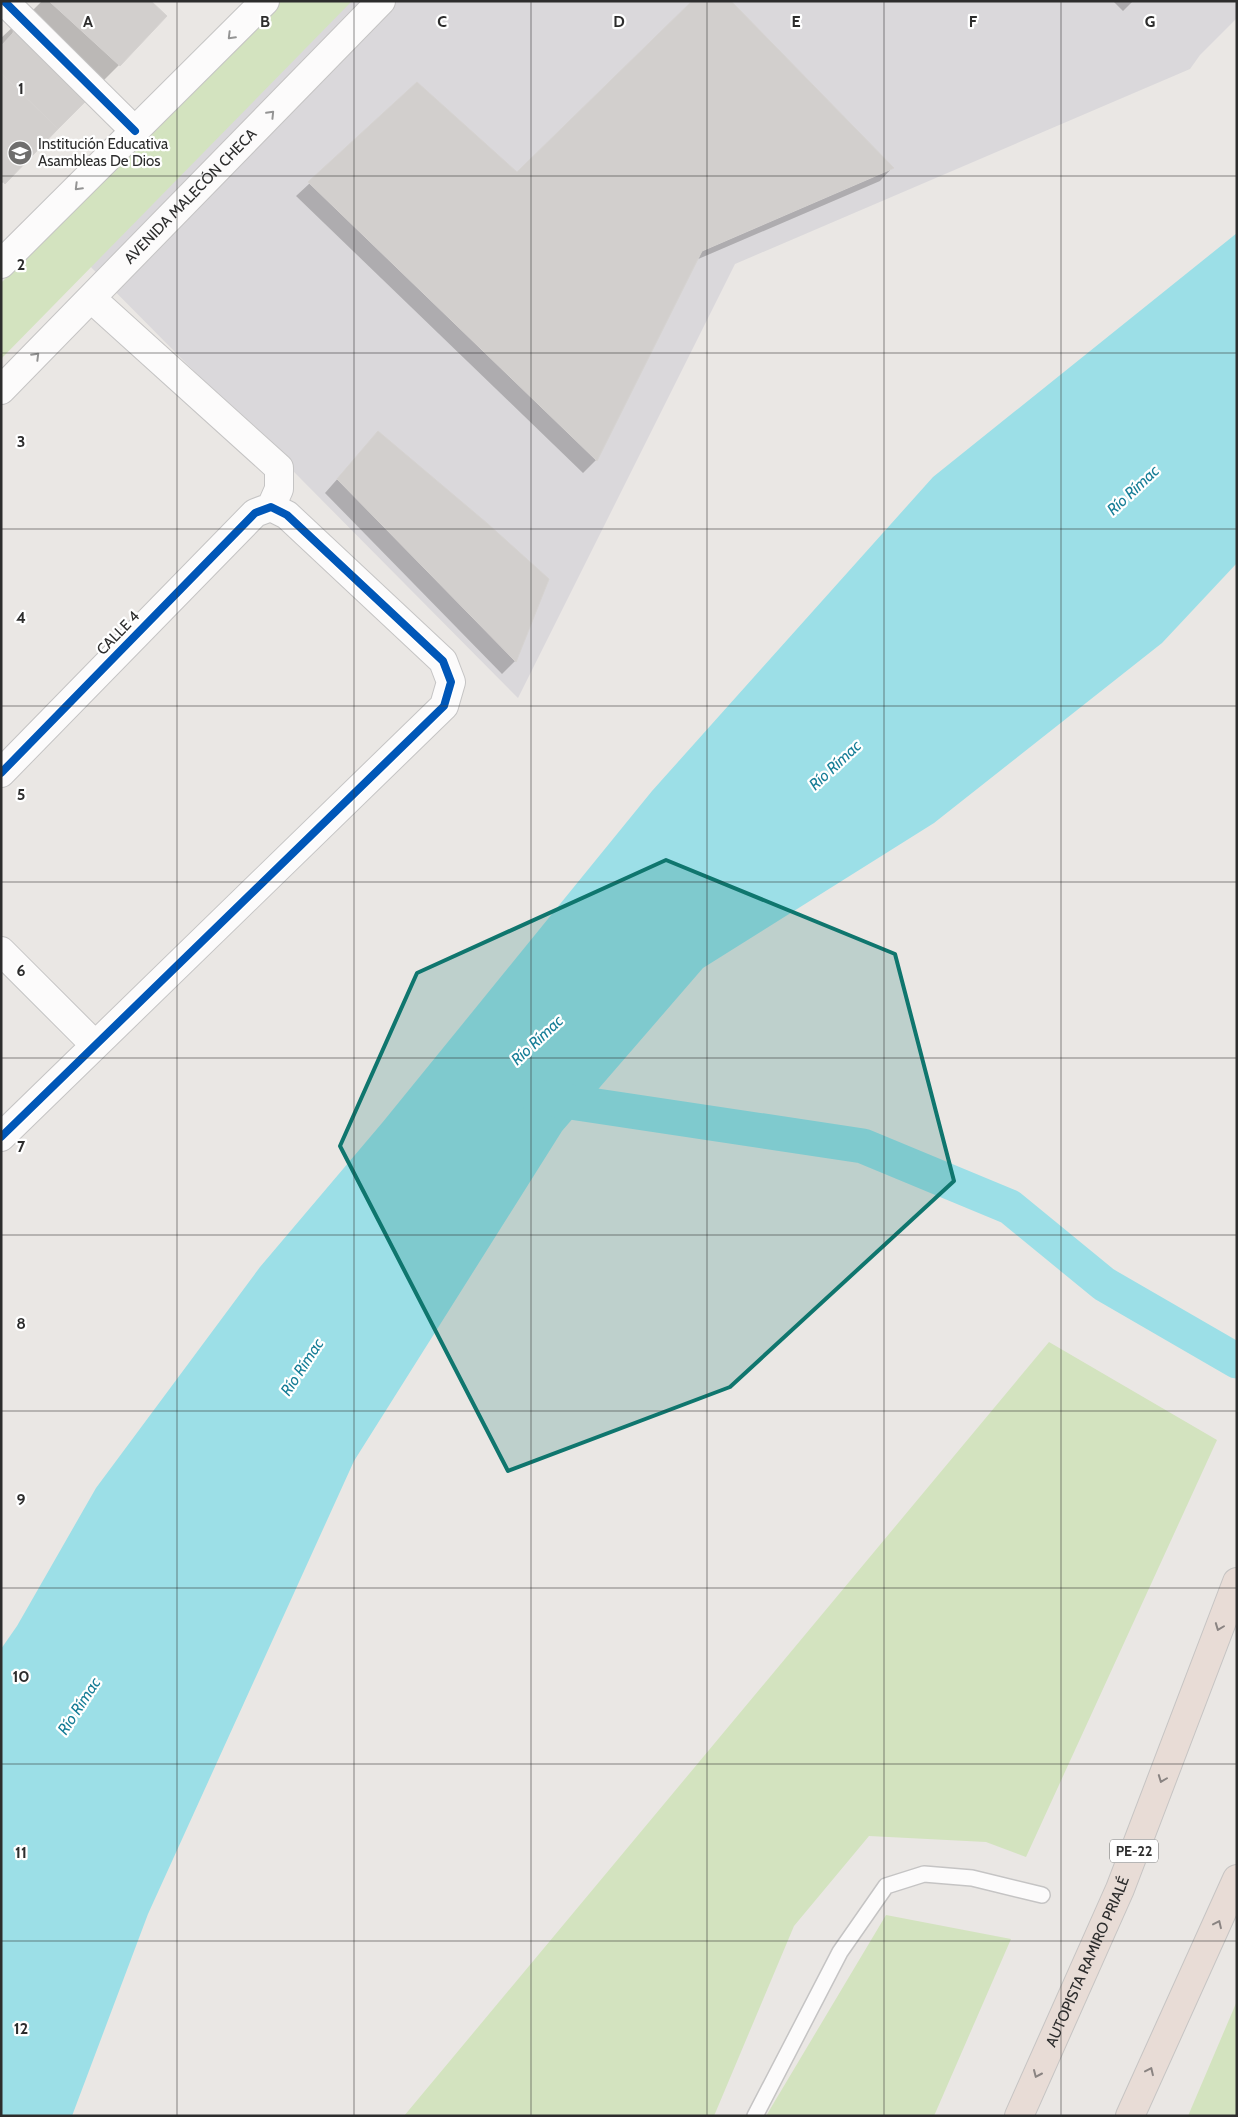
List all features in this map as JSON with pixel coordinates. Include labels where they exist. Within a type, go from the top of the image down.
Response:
[{"type":"highway","name":"AUTOPISTA RAMIRO PRIALÉ","points":[[1019,2116],[1120,1889],[1237,1582]]},
{"type":"highway","points":[[1130,2116],[1237,1879]]},
{"type":"street","points":[[4,1],[134,131]]},
{"type":"street","points":[[1,264],[265,1]]},
{"type":"street","name":"AVENIDA MALECÓN CHECA","points":[[1,390],[92,299],[381,1]]},
{"type":"street","points":[[1,1137],[444,706],[451,682],[443,661],[287,515],[263,510],[279,489],[279,468],[92,299]]},
{"type":"street","name":"CALLE 4","points":[[1,773],[263,510]]},
{"type":"street","points":[[1,950],[95,1045]]},
{"type":"lane","points":[[755,2116],[840,1952],[886,1886],[924,1874],[972,1878],[1042,1895]]},
{"type":"highlighted area","points":[[666,860],[895,954],[954,1181],[730,1387],[508,1471],[340,1146],[417,973]]},
{"type":"shaded area","points":[[326,1],[1237,1],[1237,18],[1200,55],[1190,69],[735,264],[518,698],[76,252]]},
{"type":"green space","points":[[279,1],[352,1],[1,359],[1,283]]},
{"type":"green space","points":[[1049,1342],[1217,1440],[1026,1857],[986,1842],[869,1836],[794,1926],[714,2116],[404,2116]]},
{"type":"green space","points":[[886,1915],[1011,1939],[934,2116],[766,2116]]},
{"type":"green space","points":[[1237,2001],[1237,2116],[1188,2116]]},
{"type":"water","name":"Río Rímac","points":[[1237,233],[1237,563],[1162,643],[934,823],[703,968],[562,1131],[354,1461],[148,1914],[72,2116],[1,2116],[1,1649],[17,1626],[96,1488],[260,1267],[382,1123],[652,791],[933,477]]},
{"type":"building","points":[[49,1],[151,1],[167,16],[120,66]]},
{"type":"building","points":[[692,1],[731,1],[894,168],[702,251],[597,461],[308,182],[417,82],[517,172]]},
{"type":"building","points":[[15,23],[90,97],[58,129],[1,73],[1,46],[13,33]]},
{"type":"building","points":[[1,73],[58,129],[5,184],[1,179]]},
{"type":"building","points":[[378,431],[488,524],[549,579],[516,662],[337,479]]},
{"type":"waterway","points":[[537,1097],[863,1146],[1010,1207],[1104,1284],[1237,1361]]},
{"type":"cycle path","points":[[4,1],[135,131]]},
{"type":"cycle path","points":[[1,773],[255,513],[271,507],[287,515],[443,661],[451,682],[444,706],[1,1137]]},
{"type":"place","name":"Institución Educativa Asambleas De Dios","points":[[20,153]]}]
